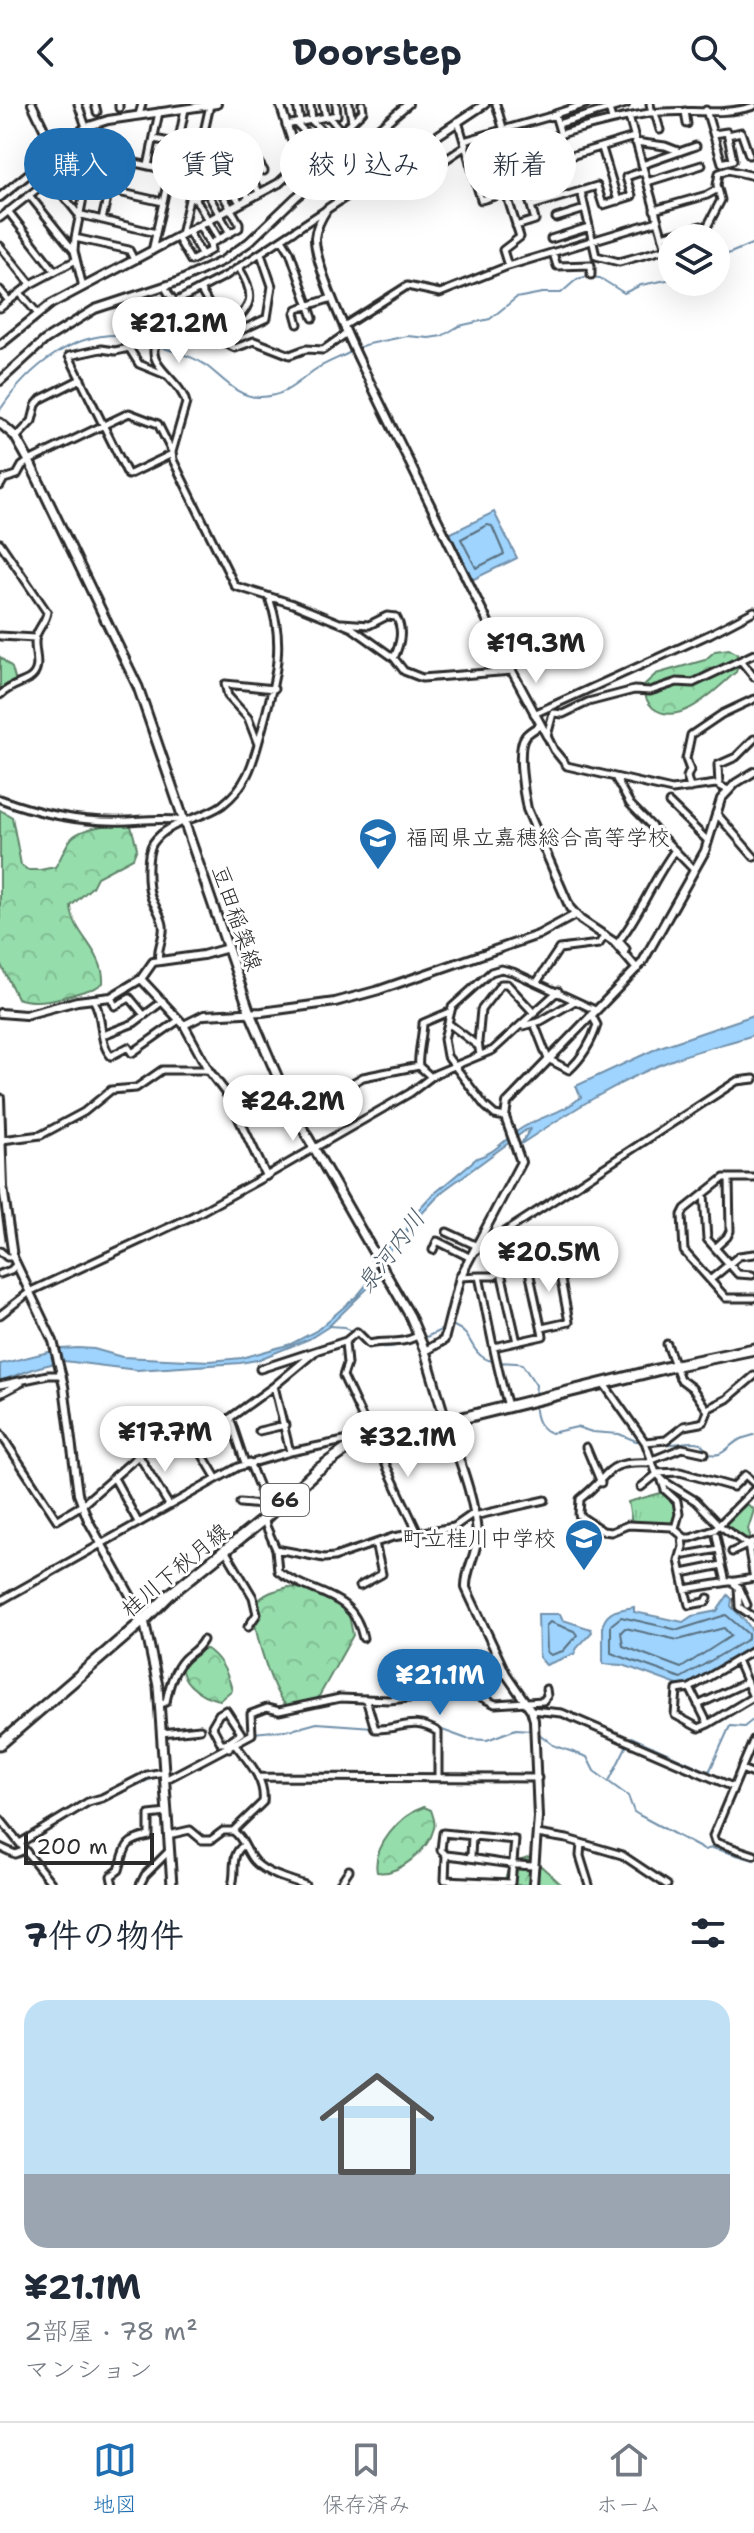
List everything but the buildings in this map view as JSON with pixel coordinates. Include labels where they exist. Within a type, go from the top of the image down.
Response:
[{"type":"main road","name":"豆田稲築線","points":[[0,423],[15,437],[29,461],[133,675],[250,1013],[290,1106],[389,1278],[418,1336],[446,1422]]},
{"type":"main road","name":"桂川下秋月線","points":[[0,1744],[169,1595],[264,1519],[330,1460],[370,1435],[446,1422],[754,1349]]},
{"type":"main road","points":[[144,1620],[153,1652],[159,1705],[172,1885]]},
{"type":"street","points":[[32,104],[45,128]]},
{"type":"street","points":[[78,104],[86,127],[108,120],[214,105],[207,128]]},
{"type":"street","points":[[95,104],[97,112]]},
{"type":"street","points":[[139,115],[142,104]]},
{"type":"street","points":[[280,104],[286,128]]},
{"type":"street","points":[[297,104],[298,122],[303,128]]},
{"type":"street","points":[[310,104],[312,120],[320,128]]},
{"type":"street","points":[[323,104],[327,117],[338,128]]},
{"type":"street","points":[[285,125],[337,115],[336,104]]},
{"type":"street","points":[[349,104],[352,122]]},
{"type":"street","points":[[346,128],[363,111],[362,104]]},
{"type":"street","points":[[379,128],[408,104]]},
{"type":"street","points":[[448,128],[485,104]]},
{"type":"street","points":[[496,104],[502,128]]},
{"type":"street","points":[[510,128],[586,104]]},
{"type":"street","points":[[558,124],[609,106],[626,104]]},
{"type":"street","points":[[650,104],[660,130]]},
{"type":"street","points":[[609,106],[612,120]]},
{"type":"street","points":[[576,131],[671,107],[685,111],[754,106]]},
{"type":"street","points":[[181,128],[185,109]]},
{"type":"street","points":[[706,110],[722,163],[734,159],[727,132],[714,134]]},
{"type":"street","points":[[685,111],[687,124]]},
{"type":"street","points":[[156,128],[159,112]]},
{"type":"street","points":[[555,115],[559,128]]},
{"type":"street","points":[[629,117],[659,224]]},
{"type":"street","points":[[458,121],[464,141]]},
{"type":"street","points":[[728,135],[741,132],[749,155]]},
{"type":"street","points":[[576,156],[635,139],[679,152]]},
{"type":"street","points":[[531,206],[597,186],[603,205],[632,196],[626,177],[696,146]]},
{"type":"street","points":[[148,166],[152,148]]},
{"type":"street","points":[[602,148],[618,201]]},
{"type":"street","points":[[136,163],[152,167]]},
{"type":"street","points":[[647,182],[702,165]]},
{"type":"street","points":[[706,224],[719,205],[718,176],[721,171],[738,170],[754,176]]},
{"type":"street","points":[[0,197],[24,177]]},
{"type":"street","points":[[654,210],[707,195],[718,188]]},
{"type":"street","points":[[581,191],[596,256],[619,262],[658,252]]},
{"type":"street","points":[[136,196],[163,202],[152,251]]},
{"type":"street","points":[[0,218],[24,199]]},
{"type":"street","points":[[33,200],[74,251]]},
{"type":"street","points":[[68,200],[78,214],[156,233]]},
{"type":"street","points":[[81,200],[74,251],[83,287]]},
{"type":"street","points":[[102,220],[107,200]]},
{"type":"street","points":[[192,200],[179,237],[191,261],[211,250],[199,226]]},
{"type":"street","points":[[193,200],[219,239]]},
{"type":"street","points":[[211,200],[230,233]]},
{"type":"street","points":[[210,244],[240,225],[226,200]]},
{"type":"street","points":[[0,345],[38,314],[83,287],[245,200]]},
{"type":"street","points":[[0,381],[22,358],[69,323],[110,302],[207,269],[249,242],[295,200]]},
{"type":"street","points":[[171,377],[139,364],[127,348],[115,351],[101,349],[69,356],[128,475],[172,453],[187,407],[182,392],[171,377],[160,368],[154,351],[175,301],[239,268],[339,200]]},
{"type":"street","points":[[508,200],[520,237],[503,250],[508,266]]},
{"type":"street","points":[[516,226],[535,220],[528,200]]},
{"type":"street","points":[[327,209],[319,222],[315,242],[345,330],[512,671],[560,759],[567,766],[672,790],[719,785],[728,790]]},
{"type":"street","points":[[556,218],[585,209]]},
{"type":"street","points":[[8,211],[54,270]]},
{"type":"street","points":[[164,286],[190,316],[214,325],[219,337],[235,348],[257,341],[286,355],[306,349],[323,350],[345,330],[407,286],[440,293],[508,266],[658,221]]},
{"type":"street","points":[[551,239],[589,227]]},
{"type":"street","points":[[188,231],[202,255]]},
{"type":"street","points":[[75,238],[129,250],[134,261]]},
{"type":"street","points":[[282,239],[290,252],[313,318]]},
{"type":"street","points":[[0,246],[31,284]]},
{"type":"street","points":[[553,253],[557,266],[591,265],[591,275]]},
{"type":"street","points":[[239,268],[248,284],[251,299],[245,314],[230,325],[235,333],[267,318],[272,286],[261,254]]},
{"type":"street","points":[[0,308],[31,284],[76,260]]},
{"type":"street","points":[[200,289],[212,310],[200,318]]},
{"type":"street","points":[[0,290],[9,301]]},
{"type":"street","points":[[20,293],[38,314]]},
{"type":"street","points":[[298,324],[297,309],[333,298]]},
{"type":"street","points":[[15,437],[29,425],[41,399],[81,379]]},
{"type":"street","points":[[0,486],[4,479],[17,475],[29,461],[129,413],[159,426],[233,584],[238,588],[274,598],[352,628],[394,658],[404,671],[430,679],[512,671]]},
{"type":"street","points":[[0,543],[46,607],[47,618],[35,638],[38,656],[31,678],[16,683],[0,695]]},
{"type":"street","points":[[159,960],[164,927],[149,889],[150,850],[160,836],[174,825],[219,807],[252,770],[274,689],[278,654],[276,616],[270,601],[274,598]]},
{"type":"street","points":[[534,714],[754,611]]},
{"type":"street","points":[[340,623],[369,625],[387,616],[396,617],[400,637],[394,658]]},
{"type":"street","points":[[0,636],[35,638]]},
{"type":"street","points":[[547,736],[553,713],[563,714],[588,702],[634,690],[650,691],[677,682],[693,683],[752,654]]},
{"type":"street","points":[[741,661],[754,677]]},
{"type":"street","points":[[248,686],[249,675]]},
{"type":"street","points":[[258,745],[248,718],[225,684],[274,689]]},
{"type":"street","points":[[690,788],[687,777],[690,770],[686,759],[691,735],[722,714],[754,699]]},
{"type":"street","points":[[541,725],[522,741],[523,794],[564,897],[575,915],[606,934],[637,969]]},
{"type":"street","points":[[719,785],[718,765],[736,757],[754,739]]},
{"type":"street","points":[[425,1351],[438,1346],[447,1334],[460,1277],[469,1255],[520,1164],[505,1117],[509,1100],[637,969],[656,942],[694,870],[728,790],[754,772]]},
{"type":"street","points":[[615,778],[630,804],[694,870]]},
{"type":"street","points":[[0,799],[21,807],[75,818],[127,821],[161,818],[185,822]]},
{"type":"street","points":[[669,803],[708,841]]},
{"type":"street","points":[[716,813],[754,857]]},
{"type":"street","points":[[624,952],[626,949],[619,941],[675,850]]},
{"type":"street","points":[[94,1001],[100,1012],[106,1051],[111,1056],[128,1047],[132,1053],[182,1022],[204,1015],[250,1013],[335,1002],[538,935],[575,915]]},
{"type":"street","points":[[537,982],[559,949],[599,944],[606,934]]},
{"type":"street","points":[[0,1013],[25,1015],[77,1001],[111,997],[141,979],[153,962],[228,948]]},
{"type":"street","points":[[430,1076],[419,1066],[417,1059],[422,1045],[423,1023],[449,1012],[464,995],[496,970],[513,972],[576,1000],[593,1012],[597,1025],[587,1051],[569,1070],[548,1059],[534,1023]]},
{"type":"street","points":[[141,979],[182,1022],[209,1071],[229,1097],[266,1176]]},
{"type":"street","points":[[480,1055],[481,1010],[501,984],[507,984],[533,1012]]},
{"type":"street","points":[[0,1315],[31,1291],[193,1216],[266,1176],[410,1093],[430,1076],[500,1046],[558,991]]},
{"type":"street","points":[[111,997],[115,1006],[130,998],[144,1015]]},
{"type":"street","points":[[521,1027],[576,1000]]},
{"type":"street","points":[[103,1035],[134,1023],[163,1001]]},
{"type":"street","points":[[449,1012],[444,1045],[454,1066],[490,1112],[505,1117]]},
{"type":"street","points":[[447,1022],[478,1047]]},
{"type":"street","points":[[242,1122],[335,1093],[363,1077],[419,1066]]},
{"type":"street","points":[[1,1143],[41,1135],[84,1112],[111,1090],[136,1088],[162,1070],[209,1071]]},
{"type":"street","points":[[469,1255],[737,1081],[754,1079]]},
{"type":"street","points":[[0,1098],[2,1187],[13,1257],[54,1344],[62,1375],[82,1505],[144,1620]]},
{"type":"street","points":[[715,1248],[730,1231],[729,1178]]},
{"type":"street","points":[[754,1178],[720,1180],[704,1193],[683,1212],[682,1243],[684,1251],[726,1298],[754,1298]]},
{"type":"street","points":[[704,1193],[706,1236],[740,1276],[752,1275]]},
{"type":"street","points":[[447,1232],[475,1245]]},
{"type":"street","points":[[433,1250],[437,1241],[469,1255]]},
{"type":"street","points":[[460,1277],[494,1276],[526,1257],[539,1245],[556,1254],[569,1322],[542,1328]]},
{"type":"street","points":[[0,1251],[7,1257],[13,1257]]},
{"type":"street","points":[[710,1280],[739,1256],[754,1254]]},
{"type":"street","points":[[494,1347],[543,1336],[526,1257]]},
{"type":"street","points":[[0,1274],[16,1265]]},
{"type":"street","points":[[501,1272],[517,1342]]},
{"type":"street","points":[[479,1276],[496,1367],[508,1406]]},
{"type":"street","points":[[260,1369],[345,1342],[354,1335],[369,1344],[380,1341],[400,1343],[418,1336]]},
{"type":"street","points":[[345,1342],[347,1364],[343,1376],[418,1533]]},
{"type":"street","points":[[645,1442],[666,1440],[684,1426],[700,1423],[706,1417],[707,1409],[692,1388],[680,1379],[667,1344]]},
{"type":"street","points":[[0,1433],[57,1520],[82,1505],[168,1430],[192,1437],[209,1431],[274,1386],[317,1350]]},
{"type":"street","points":[[0,1385],[62,1375]]},
{"type":"street","points":[[707,1409],[727,1399],[754,1376]]},
{"type":"street","points":[[0,1394],[29,1379]]},
{"type":"street","points":[[604,1384],[645,1442],[650,1462],[665,1490],[677,1501],[679,1514],[675,1528]]},
{"type":"street","points":[[274,1386],[290,1452]]},
{"type":"street","points":[[230,1418],[259,1487],[264,1519],[276,1549],[277,1568],[281,1574],[334,1597],[355,1616],[363,1638]]},
{"type":"street","points":[[452,1440],[455,1428],[463,1418]]},
{"type":"street","points":[[446,1422],[474,1515],[477,1544],[466,1588],[506,1674],[529,1706],[535,1731],[538,1778],[533,1885]]},
{"type":"street","points":[[259,1431],[285,1425]]},
{"type":"street","points":[[0,1601],[41,1580],[101,1542],[248,1463],[370,1435]]},
{"type":"street","points":[[192,1437],[217,1479]]},
{"type":"street","points":[[586,1447],[601,1483]]},
{"type":"street","points":[[705,1453],[682,1448],[650,1462],[625,1462],[613,1466],[601,1483],[578,1502],[579,1515],[603,1531],[611,1532],[628,1525],[675,1528],[685,1538],[699,1536],[720,1526],[754,1490]]},
{"type":"street","points":[[139,1456],[169,1505]]},
{"type":"street","points":[[641,1487],[659,1476],[680,1472],[733,1487],[745,1475],[754,1483]]},
{"type":"street","points":[[659,1476],[696,1501],[720,1526],[752,1545]]},
{"type":"street","points":[[114,1478],[138,1522]]},
{"type":"street","points":[[276,1549],[334,1557],[403,1534],[454,1527],[474,1515],[545,1500]]},
{"type":"street","points":[[240,1503],[262,1505]]},
{"type":"street","points":[[682,1535],[679,1560],[689,1605],[706,1602],[708,1598]]},
{"type":"street","points":[[716,1535],[729,1581],[742,1589],[747,1605]]},
{"type":"street","points":[[360,1586],[382,1574],[375,1543]]},
{"type":"street","points":[[732,1552],[752,1545]]},
{"type":"street","points":[[685,1589],[754,1579],[752,1545]]},
{"type":"street","points":[[681,1553],[685,1555],[719,1549]]},
{"type":"street","points":[[225,1550],[256,1603],[257,1614],[248,1627]]},
{"type":"street","points":[[682,1573],[722,1565]]},
{"type":"street","points":[[738,1587],[739,1607],[754,1617]]},
{"type":"street","points":[[159,1705],[166,1702],[175,1670],[186,1657],[197,1651],[203,1640]]},
{"type":"street","points":[[737,1660],[753,1696],[699,1728],[675,1715],[677,1690],[690,1688],[737,1660],[754,1650]]},
{"type":"street","points":[[698,1705],[747,1682]]},
{"type":"street","points":[[690,1688],[708,1724]]},
{"type":"street","points":[[529,1706],[546,1699],[546,1689]]},
{"type":"street","points":[[0,1847],[15,1854],[88,1802],[147,1775],[164,1776],[235,1744],[252,1733],[249,1719],[253,1711],[295,1709],[340,1698],[389,1700],[446,1694],[479,1696],[495,1704],[529,1706],[562,1713],[733,1787]]},
{"type":"street","points":[[366,1698],[375,1726],[389,1729],[411,1723],[439,1734],[438,1778]]},
{"type":"street","points":[[226,1710],[241,1733],[228,1746],[221,1743],[212,1726],[219,1714],[226,1710]]},
{"type":"street","points":[[161,1733],[200,1729]]},
{"type":"street","points":[[754,1739],[713,1838],[718,1843],[754,1855]]},
{"type":"street","points":[[233,1831],[264,1800],[259,1777],[235,1744]]},
{"type":"street","points":[[741,1769],[754,1774]]},
{"type":"street","points":[[259,1777],[538,1778]]},
{"type":"street","points":[[113,1885],[111,1876],[119,1870],[122,1851],[130,1843],[149,1836],[149,1815],[167,1813]]},
{"type":"street","points":[[0,1819],[53,1885]]},
{"type":"street","points":[[168,1835],[190,1830],[207,1841],[223,1831],[233,1831],[241,1837],[260,1866],[291,1882],[305,1885]]},
{"type":"street","points":[[446,1855],[445,1880],[511,1883],[513,1865],[515,1840],[443,1833],[441,1850],[446,1855],[513,1865],[535,1866]]},
{"type":"street","points":[[537,1834],[622,1855],[667,1885]]},
{"type":"street","points":[[471,1857],[472,1836]]},
{"type":"street","points":[[581,1843],[580,1856],[589,1885]]},
{"type":"street","points":[[232,1885],[235,1858],[244,1845]]},
{"type":"street","points":[[140,1885],[152,1866],[169,1851]]},
{"type":"street","points":[[339,1885],[349,1870]]},
{"type":"green space","points":[[729,649],[737,654],[739,663],[736,672],[698,704],[675,713],[664,713],[649,703],[644,685],[656,674],[705,660],[715,651]]},
{"type":"green space","points":[[0,657],[12,668],[16,682],[0,692]]},
{"type":"green space","points":[[0,810],[12,817],[21,865],[28,870],[55,867],[69,842],[82,832],[109,825],[131,826],[137,848],[133,858],[97,877],[92,887],[71,906],[77,925],[99,961],[103,983],[95,988],[46,1000],[17,998],[0,963]]},
{"type":"green space","points":[[664,1492],[675,1499],[677,1510],[672,1524],[632,1523],[628,1502]]},
{"type":"green space","points":[[744,1501],[754,1510],[748,1529],[750,1535],[746,1540],[723,1526]]},
{"type":"green space","points":[[289,1587],[308,1590],[348,1610],[353,1635],[317,1700],[290,1707],[277,1692],[267,1667],[254,1612],[262,1597]]},
{"type":"green space","points":[[207,1649],[223,1667],[232,1690],[220,1700],[197,1691],[182,1672],[183,1656],[192,1650]]},
{"type":"green space","points":[[424,1807],[431,1810],[435,1824],[426,1844],[403,1865],[394,1870],[377,1872],[379,1852],[390,1833],[406,1817]]},
{"type":"green space","points":[[531,1857],[562,1885],[503,1885],[510,1864]]},
{"type":"water","points":[[494,512],[517,558],[472,580],[449,534]]},
{"type":"water","points":[[754,1015],[754,1035],[677,1058],[636,1076],[521,1144],[530,1129],[526,1130],[443,1191],[387,1253],[370,1286],[328,1327],[309,1339],[257,1360],[240,1363],[137,1370],[64,1361],[0,1381],[0,1364],[61,1349],[94,1349],[122,1357],[210,1361],[242,1358],[291,1344],[316,1331],[358,1295],[385,1250],[407,1229],[409,1220],[429,1198],[477,1158],[494,1150],[519,1130],[574,1103],[581,1097],[576,1086],[660,1047]]},
{"type":"water","points":[[728,1595],[732,1599],[731,1606],[750,1628],[754,1645],[689,1685],[680,1686],[623,1665],[603,1664],[603,1624],[612,1613],[634,1607],[634,1612],[683,1622],[692,1616],[717,1611]]},
{"type":"water","points":[[538,1614],[560,1614],[563,1620],[592,1632],[574,1654],[546,1665],[539,1657]]},
{"type":"waterway","points":[[730,253],[754,243]]},
{"type":"waterway","points":[[357,349],[407,336],[442,336],[459,326],[490,319],[516,298],[561,293],[577,279],[585,277],[600,278],[624,293],[658,282]]},
{"type":"waterway","points":[[0,410],[39,366],[55,354],[90,338],[110,335],[144,340],[195,359],[237,390],[260,397],[283,392],[318,368],[351,352]]},
{"type":"waterway","points":[[474,586],[525,688]]},
{"type":"waterway","points":[[537,710],[568,696]]},
{"type":"waterway","points":[[328,1326],[345,1327],[352,1333]]},
{"type":"waterway","points":[[450,1327],[454,1326],[465,1333],[484,1358],[522,1364],[536,1385],[535,1396]]},
{"type":"waterway","points":[[424,1338],[443,1329]]},
{"type":"waterway","points":[[357,1337],[377,1347],[415,1341]]},
{"type":"waterway","points":[[535,1402],[538,1421],[551,1433],[577,1427],[643,1441]]},
{"type":"waterway","points":[[657,1443],[701,1443],[707,1453],[717,1454],[754,1435]]},
{"type":"waterway","points":[[609,1781],[631,1737],[707,1771],[730,1726],[744,1727],[754,1719]]},
{"type":"waterway","points":[[391,1726],[413,1721],[428,1724]]},
{"type":"waterway","points":[[253,1733],[295,1729],[317,1723],[373,1727]]},
{"type":"waterway","points":[[434,1727],[467,1739],[487,1740],[516,1729],[531,1730]]},
{"type":"waterway","points":[[538,1733],[553,1745],[587,1757],[594,1771],[628,1796],[634,1812],[639,1815],[704,1850],[712,1848],[754,1860]]},
{"type":"waterway","points":[[25,1844],[85,1808],[153,1778],[162,1777]]},
{"type":"waterway","points":[[0,1843],[12,1849],[19,1848]]},
{"type":"place","name":"福岡県立嘉穂総合高等学校","points":[[378,871]]},
{"type":"place","name":"町立桂川中学校","points":[[584,1572]]},
{"type":"water label","name":"泉河内川","points":[[391,1251]]}]
